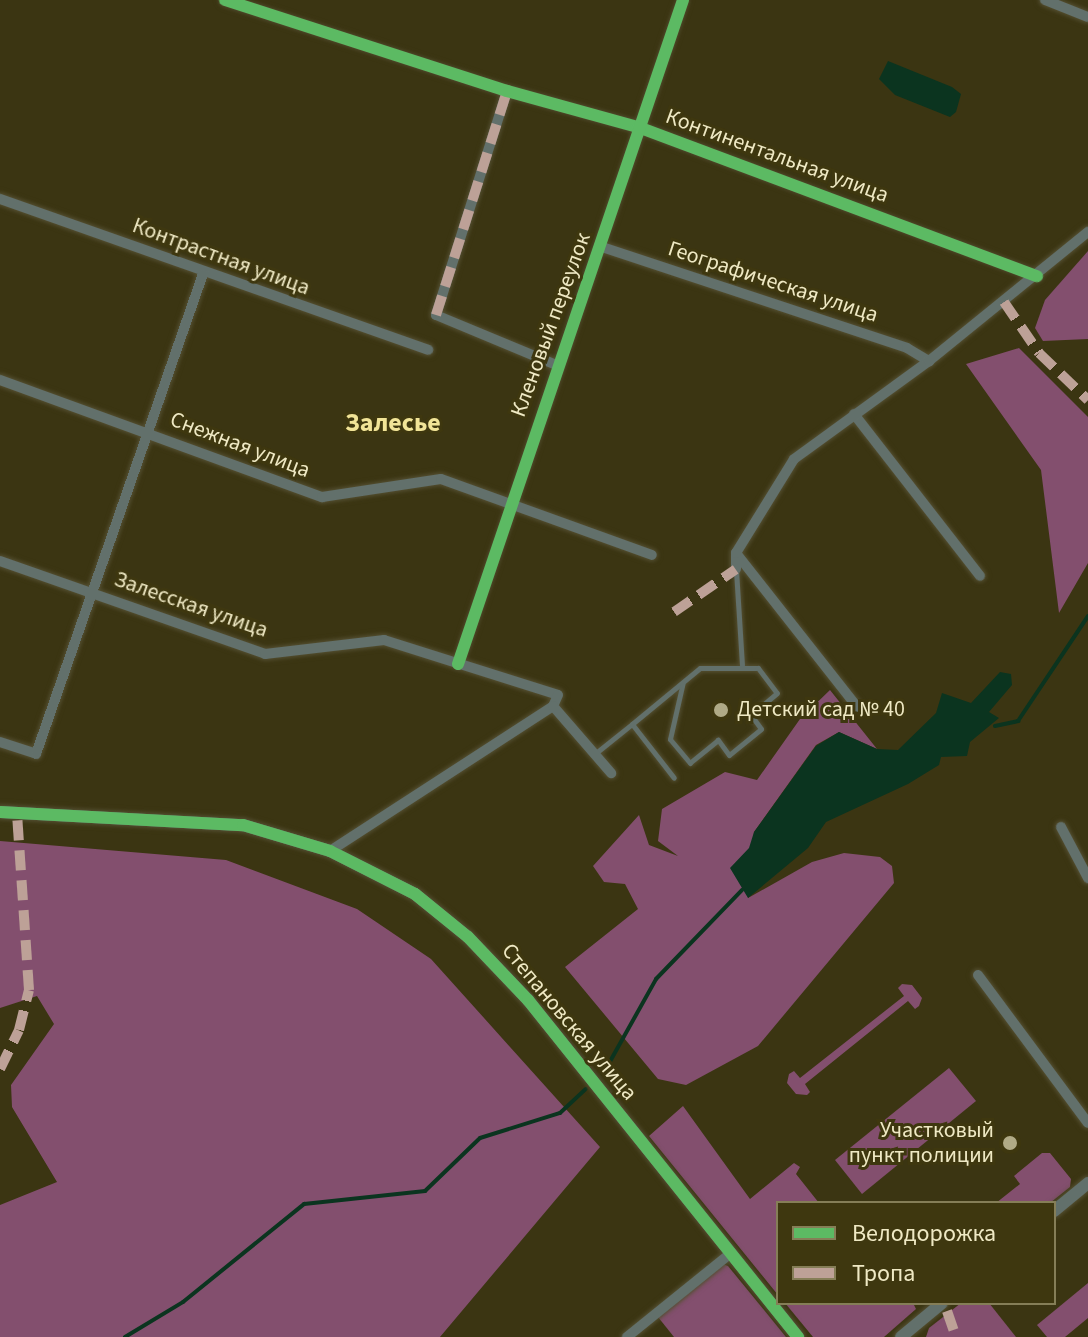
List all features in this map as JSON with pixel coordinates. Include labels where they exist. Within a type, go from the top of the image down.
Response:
[{"type":"street","name":"Континентальная улица","points":[[225,0],[507,91],[638,127],[1037,276]]},
{"type":"street","name":"Кленовый переулок","points":[[458,664],[508,505],[556,365],[602,247],[638,127],[683,0]]},
{"type":"street","points":[[1045,0],[1088,17]]},
{"type":"street","points":[[507,91],[436,315],[556,365]]},
{"type":"street","name":"Контрастная улица","points":[[0,199],[203,274],[428,350]]},
{"type":"street","points":[[736,569],[736,553],[794,459],[929,361],[1088,232]]},
{"type":"street","name":"Географическая улица","points":[[602,247],[907,348],[929,361]]},
{"type":"street","points":[[0,742],[36,754],[203,274]]},
{"type":"street","name":"Снежная улица","points":[[0,380],[149,431],[322,497],[441,479],[652,555]]},
{"type":"street","points":[[854,414],[980,576]]},
{"type":"street","points":[[736,553],[857,707]]},
{"type":"street","name":"Залесская улица","points":[[0,561],[265,654],[384,640],[558,695],[553,706]]},
{"type":"street","points":[[330,851],[553,706],[597,752],[611,773]]},
{"type":"street","name":"Степановская улица","points":[[0,812],[243,825],[330,851],[415,894],[499,968],[798,1337]]},
{"type":"street","points":[[1061,827],[1088,878]]},
{"type":"street","points":[[978,975],[1088,1123]]},
{"type":"street","points":[[1056,1209],[1088,1183]]},
{"type":"street","points":[[627,1337],[731,1253]]},
{"type":"street","points":[[901,1337],[940,1305]]},
{"type":"lane","points":[[736,569],[742,665]]},
{"type":"lane","points":[[597,752],[700,668],[742,665],[758,668],[777,693],[751,715],[761,729],[729,755],[718,740],[690,763],[670,739],[683,682]]},
{"type":"lane","points":[[632,724],[674,778]]},
{"type":"shaded area","points":[[888,61],[952,87],[961,94],[956,112],[950,117],[895,95],[879,79]]},
{"type":"shaded area","points":[[1088,251],[1088,339],[1043,341],[1035,328],[1045,300]]},
{"type":"shaded area","points":[[1019,348],[1088,417],[1088,563],[1059,613],[1041,470],[966,364]]},
{"type":"shaded area","points":[[1000,672],[1011,674],[1012,685],[989,712],[999,718],[970,742],[967,756],[941,757],[939,765],[908,784],[826,822],[808,848],[748,898],[730,868],[749,848],[754,832],[816,746],[839,732],[877,749],[898,750],[936,713],[942,693],[971,703]]},
{"type":"shaded area","points":[[830,690],[877,749],[839,732],[816,745],[754,832],[748,898],[812,862],[844,853],[880,857],[892,866],[894,883],[758,1046],[686,1085],[658,1079],[565,967],[638,909],[625,884],[604,882],[593,866],[639,815],[649,845],[678,856],[658,841],[662,809],[725,772],[757,780],[800,719]]},
{"type":"shaded area","points":[[0,841],[226,860],[357,909],[431,959],[600,1147],[440,1337],[0,1337],[0,1205],[57,1182],[12,1107],[11,1085],[54,1024],[37,996],[0,1008]]},
{"type":"shaded area","points":[[902,984],[912,985],[922,998],[919,1006],[915,1009],[908,1001],[805,1084],[810,1092],[807,1095],[796,1094],[787,1083],[789,1074],[794,1071],[800,1078],[904,996],[898,988]]},
{"type":"shaded area","points":[[949,1068],[976,1101],[862,1194],[835,1160]]},
{"type":"shaded area","points":[[683,1106],[750,1199],[794,1163],[800,1167],[796,1174],[817,1201],[776,1201],[776,1293],[649,1136]]},
{"type":"shaded area","points":[[1042,1153],[1050,1153],[1071,1179],[1070,1187],[1052,1201],[999,1201],[1020,1184],[1014,1176]]},
{"type":"shaded area","points":[[720,1263],[728,1266],[786,1337],[674,1337],[658,1317]]},
{"type":"shaded area","points":[[1088,1283],[1088,1318],[1065,1337],[1047,1337],[1037,1325]]},
{"type":"shaded area","points":[[787,1305],[914,1305],[916,1309],[884,1337],[813,1337]]},
{"type":"shaded area","points":[[958,1305],[991,1305],[1016,1337],[926,1337],[929,1328]]},
{"type":"waterway","points":[[995,726],[1018,721],[1088,616]]},
{"type":"waterway","points":[[603,1074],[656,979],[742,890]]},
{"type":"waterway","points":[[125,1337],[183,1302],[304,1204],[425,1191],[480,1138],[560,1113],[586,1089]]},
{"type":"marked path","points":[[436,315],[507,91]]},
{"type":"marked path","points":[[1004,302],[1039,353],[1088,400]]},
{"type":"marked path","points":[[674,612],[736,569]]},
{"type":"marked path","points":[[0,1069],[19,1030],[29,990],[17,814]]},
{"type":"marked path","points":[[947,1311],[956,1337]]},
{"type":"cycle path","points":[[225,0],[507,91],[638,127],[1037,276]]},
{"type":"cycle path","points":[[458,664],[683,0]]},
{"type":"cycle path","points":[[0,812],[243,825],[330,851],[415,894],[468,937],[528,1000],[798,1337]]},
{"type":"place","name":"Детский сад № 40","points":[[721,710]]},
{"type":"place","name":"Участковый пункт полиции","points":[[1010,1143]]},
{"type":"district","name":"Залесье","points":[[393,423]]}]
